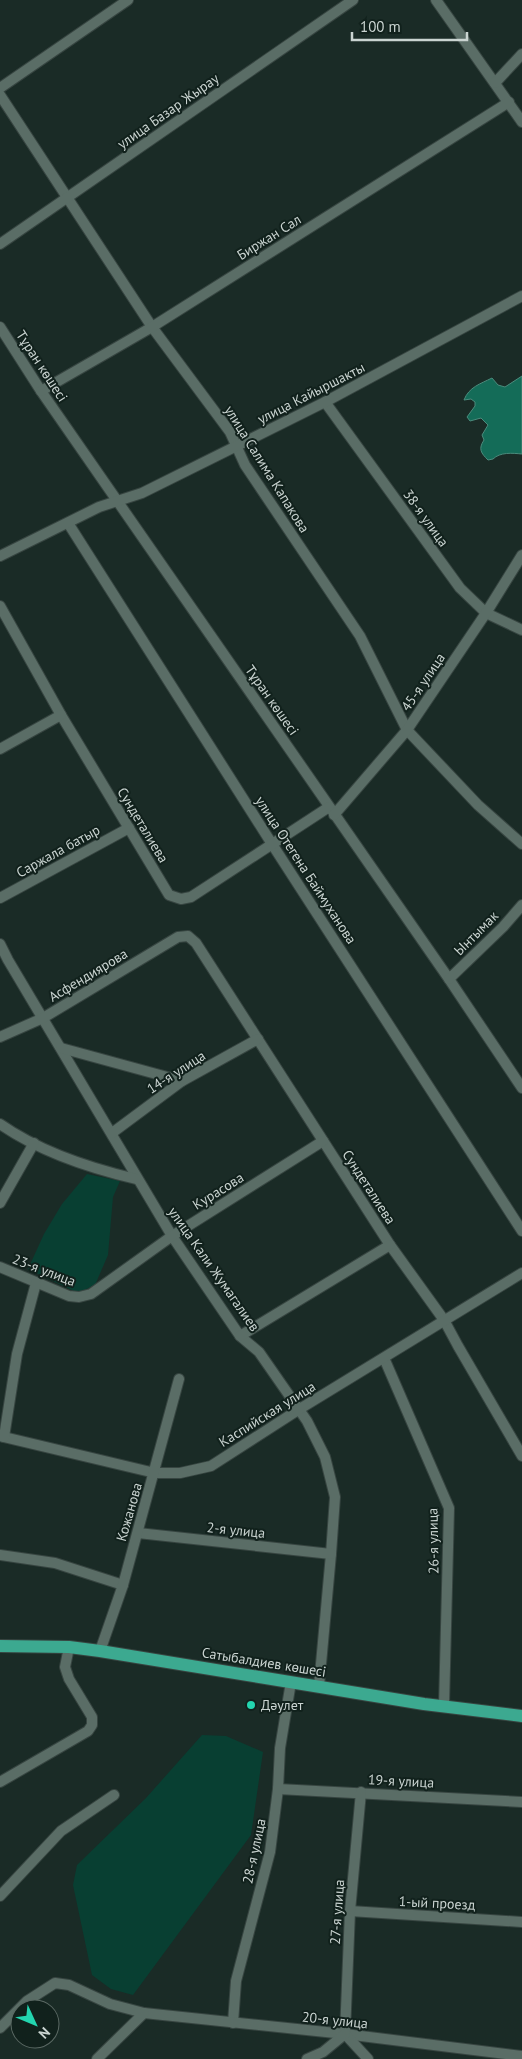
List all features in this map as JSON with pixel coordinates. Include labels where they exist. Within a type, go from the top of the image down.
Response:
[{"type":"main road","name":"Сатыбалдиев көшесі","points":[[0,1646],[69,1647],[100,1650],[444,1706],[522,1716]]},
{"type":"street","points":[[0,88],[128,0]]},
{"type":"street","name":"улица Базар Жырау","points":[[0,244],[352,0]]},
{"type":"street","points":[[436,0],[522,122]]},
{"type":"street","points":[[495,83],[522,54]]},
{"type":"street","name":"улица Салима Капакова","points":[[0,95],[152,327],[230,432],[244,465],[360,636],[407,730],[478,805],[522,844]]},
{"type":"street","name":"Биржан Сал","points":[[41,391],[152,327],[509,102]]},
{"type":"street","name":"улица Кайыршакты","points":[[0,556],[99,507],[142,493],[324,402],[522,296]]},
{"type":"street","name":"Тұран көшесі","points":[[0,327],[41,391],[449,979],[522,1088]]},
{"type":"street","name":"38-я улица","points":[[324,402],[460,588],[486,613],[522,630]]},
{"type":"street","name":"улица Отегена Баймуханова","points":[[68,523],[272,844],[522,1231]]},
{"type":"street","name":"45-я улица","points":[[332,811],[407,730],[486,613],[522,555]]},
{"type":"street","name":"Сундеталиева","points":[[0,606],[61,714],[169,895],[181,900],[191,897],[272,844],[332,811]]},
{"type":"street","points":[[0,749],[61,714]]},
{"type":"street","name":"Саржала батыр","points":[[0,898],[129,828]]},
{"type":"street","name":"Ынтымак","points":[[449,979],[522,905]]},
{"type":"street","name":"Асфендиярова","points":[[0,1037],[43,1018],[178,936],[188,936]]},
{"type":"street","name":"Сундеталиева","points":[[188,936],[196,942],[390,1245],[444,1320],[522,1456]]},
{"type":"street","name":"улица Кали Жумагалиев","points":[[0,944],[112,1133],[136,1179],[172,1236],[240,1336],[259,1352],[307,1421],[325,1457],[334,1496],[332,1554],[320,1686]]},
{"type":"street","name":"14-я улица","points":[[112,1133],[182,1081],[258,1039]]},
{"type":"street","points":[[61,1048],[182,1081]]},
{"type":"street","points":[[0,1124],[10,1131],[74,1162],[136,1179]]},
{"type":"street","name":"Курасова","points":[[79,1297],[91,1294],[172,1236],[323,1141]]},
{"type":"street","points":[[0,1203],[34,1142]]},
{"type":"street","points":[[240,1336],[390,1245]]},
{"type":"street","name":"23-я улица","points":[[0,1267],[69,1296],[79,1297]]},
{"type":"street","name":"Каспийская улица","points":[[2,1436],[155,1472],[180,1473],[210,1466],[522,1273]]},
{"type":"street","points":[[2,1436],[17,1354],[36,1283]]},
{"type":"street","name":"26-я улица","points":[[384,1358],[449,1508],[444,1706]]},
{"type":"street","name":"Кожанова","points":[[100,1650],[123,1585],[179,1380]]},
{"type":"street","name":"2-я улица","points":[[138,1532],[332,1554]]},
{"type":"street","points":[[0,1555],[55,1563],[123,1585]]},
{"type":"street","points":[[0,1782],[88,1731],[92,1724],[92,1717],[69,1679],[65,1668],[69,1647]]},
{"type":"street","name":"28-я улица","points":[[233,2023],[236,1981],[270,1852],[278,1789],[280,1748],[291,1682]]},
{"type":"street","name":"19-я улица","points":[[278,1789],[522,1802]]},
{"type":"street","name":"27-я улица","points":[[345,2034],[350,1911],[361,1792]]},
{"type":"street","points":[[0,1896],[61,1831],[114,1795]]},
{"type":"street","name":"1-ый проезд","points":[[350,1911],[522,1922]]},
{"type":"street","name":"20-я улица","points":[[0,2028],[27,2001],[55,1983],[69,1985],[110,2004],[144,2013],[345,2034],[522,2056]]},
{"type":"street","points":[[98,2059],[144,2013]]},
{"type":"street","points":[[308,2059],[323,2052],[345,2034],[368,2059]]},
{"type":"shaded area","points":[[522,376],[522,454],[503,454],[488,460],[482,453],[481,448],[484,440],[482,435],[488,425],[481,418],[470,421],[467,417],[475,406],[475,402],[471,399],[464,400],[472,389],[492,378],[498,385],[505,387]]},
{"type":"shaded area","points":[[87,1174],[120,1181],[113,1197],[108,1255],[95,1285],[78,1293],[28,1269],[44,1234],[62,1204]]},
{"type":"shaded area","points":[[202,1735],[226,1736],[263,1752],[251,1835],[133,1995],[111,1989],[92,1975],[73,1885],[77,1865],[146,1798]]},
{"type":"place","name":"Дәулет","points":[[251,1705]]}]
